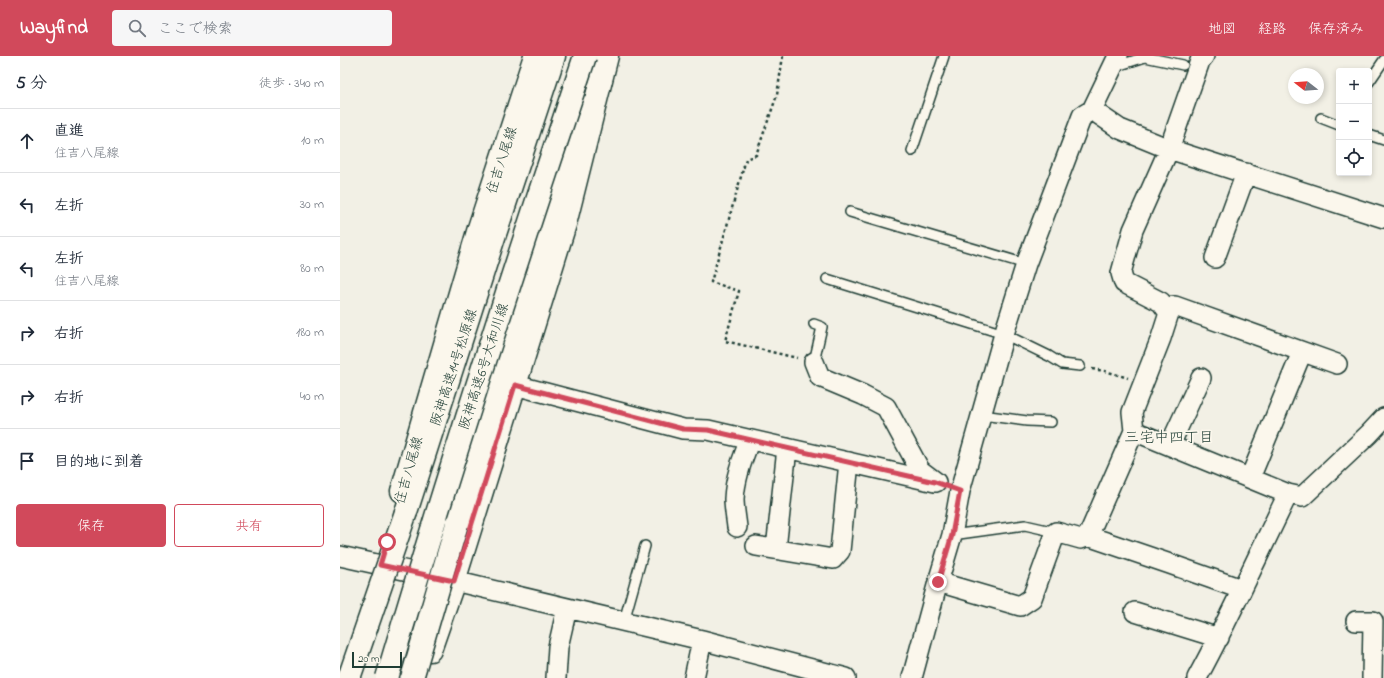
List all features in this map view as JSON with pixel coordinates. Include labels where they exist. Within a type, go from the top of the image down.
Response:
[{"type":"main road","name":"住吉八尾線","points":[[348,678],[479,228],[535,56]]},
{"type":"main road","name":"阪神高速14号松原線","points":[[348,678],[406,512],[554,56]]},
{"type":"main road","name":"阪神高速6号大和川線","points":[[387,678],[433,522],[517,258],[585,56]]},
{"type":"main road","points":[[412,678],[593,56]]},
{"type":"main road","points":[[421,678],[454,581],[565,224],[607,56]]},
{"type":"main road","points":[[358,678],[406,512]]},
{"type":"street","points":[[1088,536],[1134,431],[1132,412],[1161,338],[1168,313],[1161,302],[1124,283],[1122,273],[1133,230],[1169,149],[1200,61],[1204,56]]},
{"type":"street","points":[[912,678],[952,535],[960,491],[1004,334],[1026,264],[1082,116],[1092,110],[1115,62]]},
{"type":"street","points":[[1092,110],[1120,129],[1169,149],[1384,218]]},
{"type":"street","points":[[1215,258],[1246,174]]},
{"type":"street","points":[[1165,307],[1175,306],[1337,364]]},
{"type":"street","points":[[1250,478],[1302,352]]},
{"type":"street","points":[[814,362],[820,377],[863,395],[886,407],[920,470],[935,482]]},
{"type":"street","points":[[1170,445],[1201,378]]},
{"type":"street","points":[[515,385],[683,429],[708,430],[935,482],[960,491]]},
{"type":"street","points":[[1134,431],[1288,494],[1302,497],[1384,418]]},
{"type":"street","points":[[737,527],[734,500],[737,476],[750,440]]},
{"type":"street","points":[[776,549],[786,448]]},
{"type":"street","points":[[756,546],[833,559],[840,551],[849,462]]},
{"type":"street","points":[[1198,678],[1219,638],[1241,589],[1288,494]]},
{"type":"street","points":[[938,582],[1020,606],[1032,598],[1056,532],[1080,539],[1088,536],[1241,589]]},
{"type":"street","points":[[340,556],[454,581],[702,640],[790,671],[846,678]]},
{"type":"street","points":[[556,678],[558,647],[567,608]]},
{"type":"street","points":[[1135,612],[1219,638]]},
{"type":"street","points":[[1356,621],[1373,621],[1378,632],[1372,678]]},
{"type":"street","points":[[694,678],[702,640]]},
{"type":"lane","points":[[912,151],[944,56]]},
{"type":"lane","points":[[1115,62],[1145,57],[1183,65]]},
{"type":"lane","points":[[1372,78],[1384,60]]},
{"type":"lane","points":[[1321,118],[1336,123]]},
{"type":"lane","points":[[1372,136],[1384,140]]},
{"type":"lane","points":[[850,212],[1026,264]]},
{"type":"lane","points":[[827,279],[1004,334],[1062,364],[1080,366]]},
{"type":"lane","points":[[814,324],[822,327],[814,362]]},
{"type":"lane","points":[[982,414],[1027,421],[1051,422]]},
{"type":"lane","points":[[952,535],[1025,525],[1056,532]]},
{"type":"lane","points":[[624,621],[645,546]]},
{"type":"path","points":[[783,56],[777,95],[756,155],[746,159],[711,282],[739,291],[725,341],[814,362]]},
{"type":"path","points":[[1080,366],[1105,371],[1143,383]]},
{"type":"district","name":"三宅中四丁目","points":[[1169,437]]},
{"type":"route","points":[[387,542],[380,565],[454,581],[515,385],[683,429],[708,430],[935,482],[960,491],[952,535],[938,582]]}]
